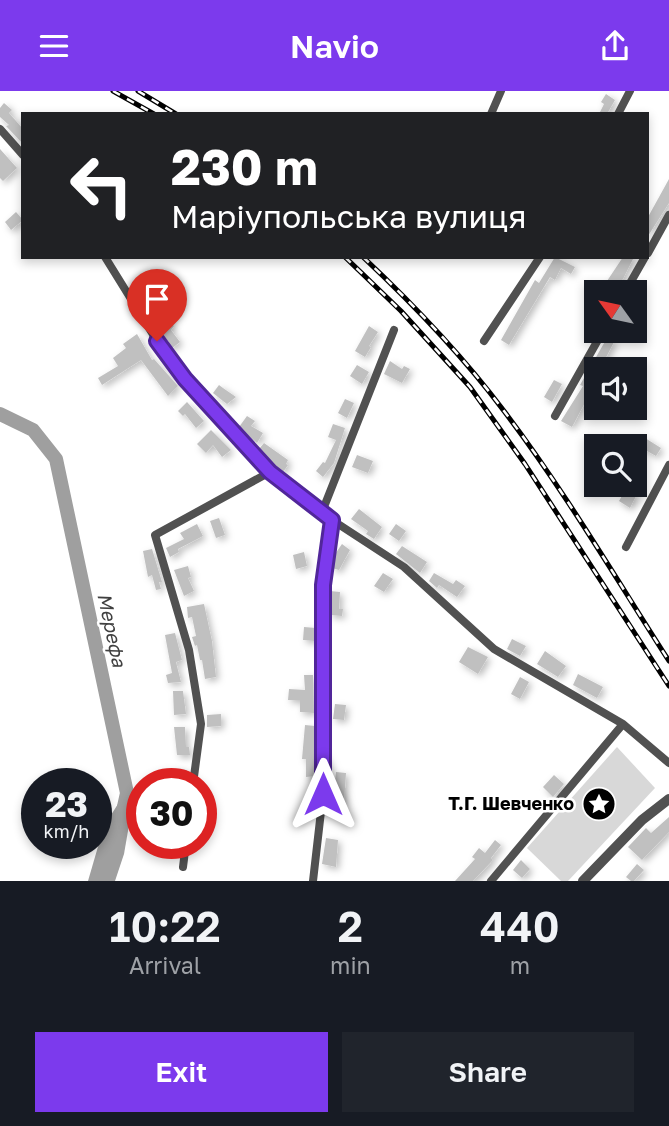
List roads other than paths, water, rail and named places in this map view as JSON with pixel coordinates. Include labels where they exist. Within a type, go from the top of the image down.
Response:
[{"type":"street","points":[[492,112],[500,91]]},
{"type":"street","points":[[619,112],[630,91]]},
{"type":"street","points":[[0,129],[21,153]]},
{"type":"street","points":[[649,250],[669,215]]},
{"type":"street","points":[[105,259],[157,341],[185,379],[270,472],[332,520],[404,567],[494,649],[624,724],[669,763]]},
{"type":"street","points":[[484,341],[539,259]]},
{"type":"street","points":[[632,280],[644,259]]},
{"type":"street","points":[[322,512],[394,330]]},
{"type":"street","points":[[555,416],[596,343]]},
{"type":"street","points":[[626,547],[665,480],[669,464]]},
{"type":"street","points":[[195,768],[201,724],[189,650],[155,535],[270,472]]},
{"type":"street","points":[[313,881],[323,794],[323,585],[332,520]]},
{"type":"street","points":[[491,881],[624,724]]},
{"type":"street","points":[[583,881],[642,820],[669,799]]},
{"type":"street","points":[[183,867],[184,859]]},
{"type":"waterway","name":"Мерефа","points":[[0,414],[33,430],[56,459],[127,793],[121,820]]},
{"type":"railway","points":[[113,91],[150,112]]},
{"type":"railway","points":[[138,91],[173,112]]},
{"type":"railway","points":[[347,259],[401,311],[470,387],[525,464],[669,686]]},
{"type":"railway","points":[[365,259],[437,331],[504,411],[568,503],[669,661]]},
{"type":"place","name":"Т.Г. Шевченко","points":[[599,804]]}]
